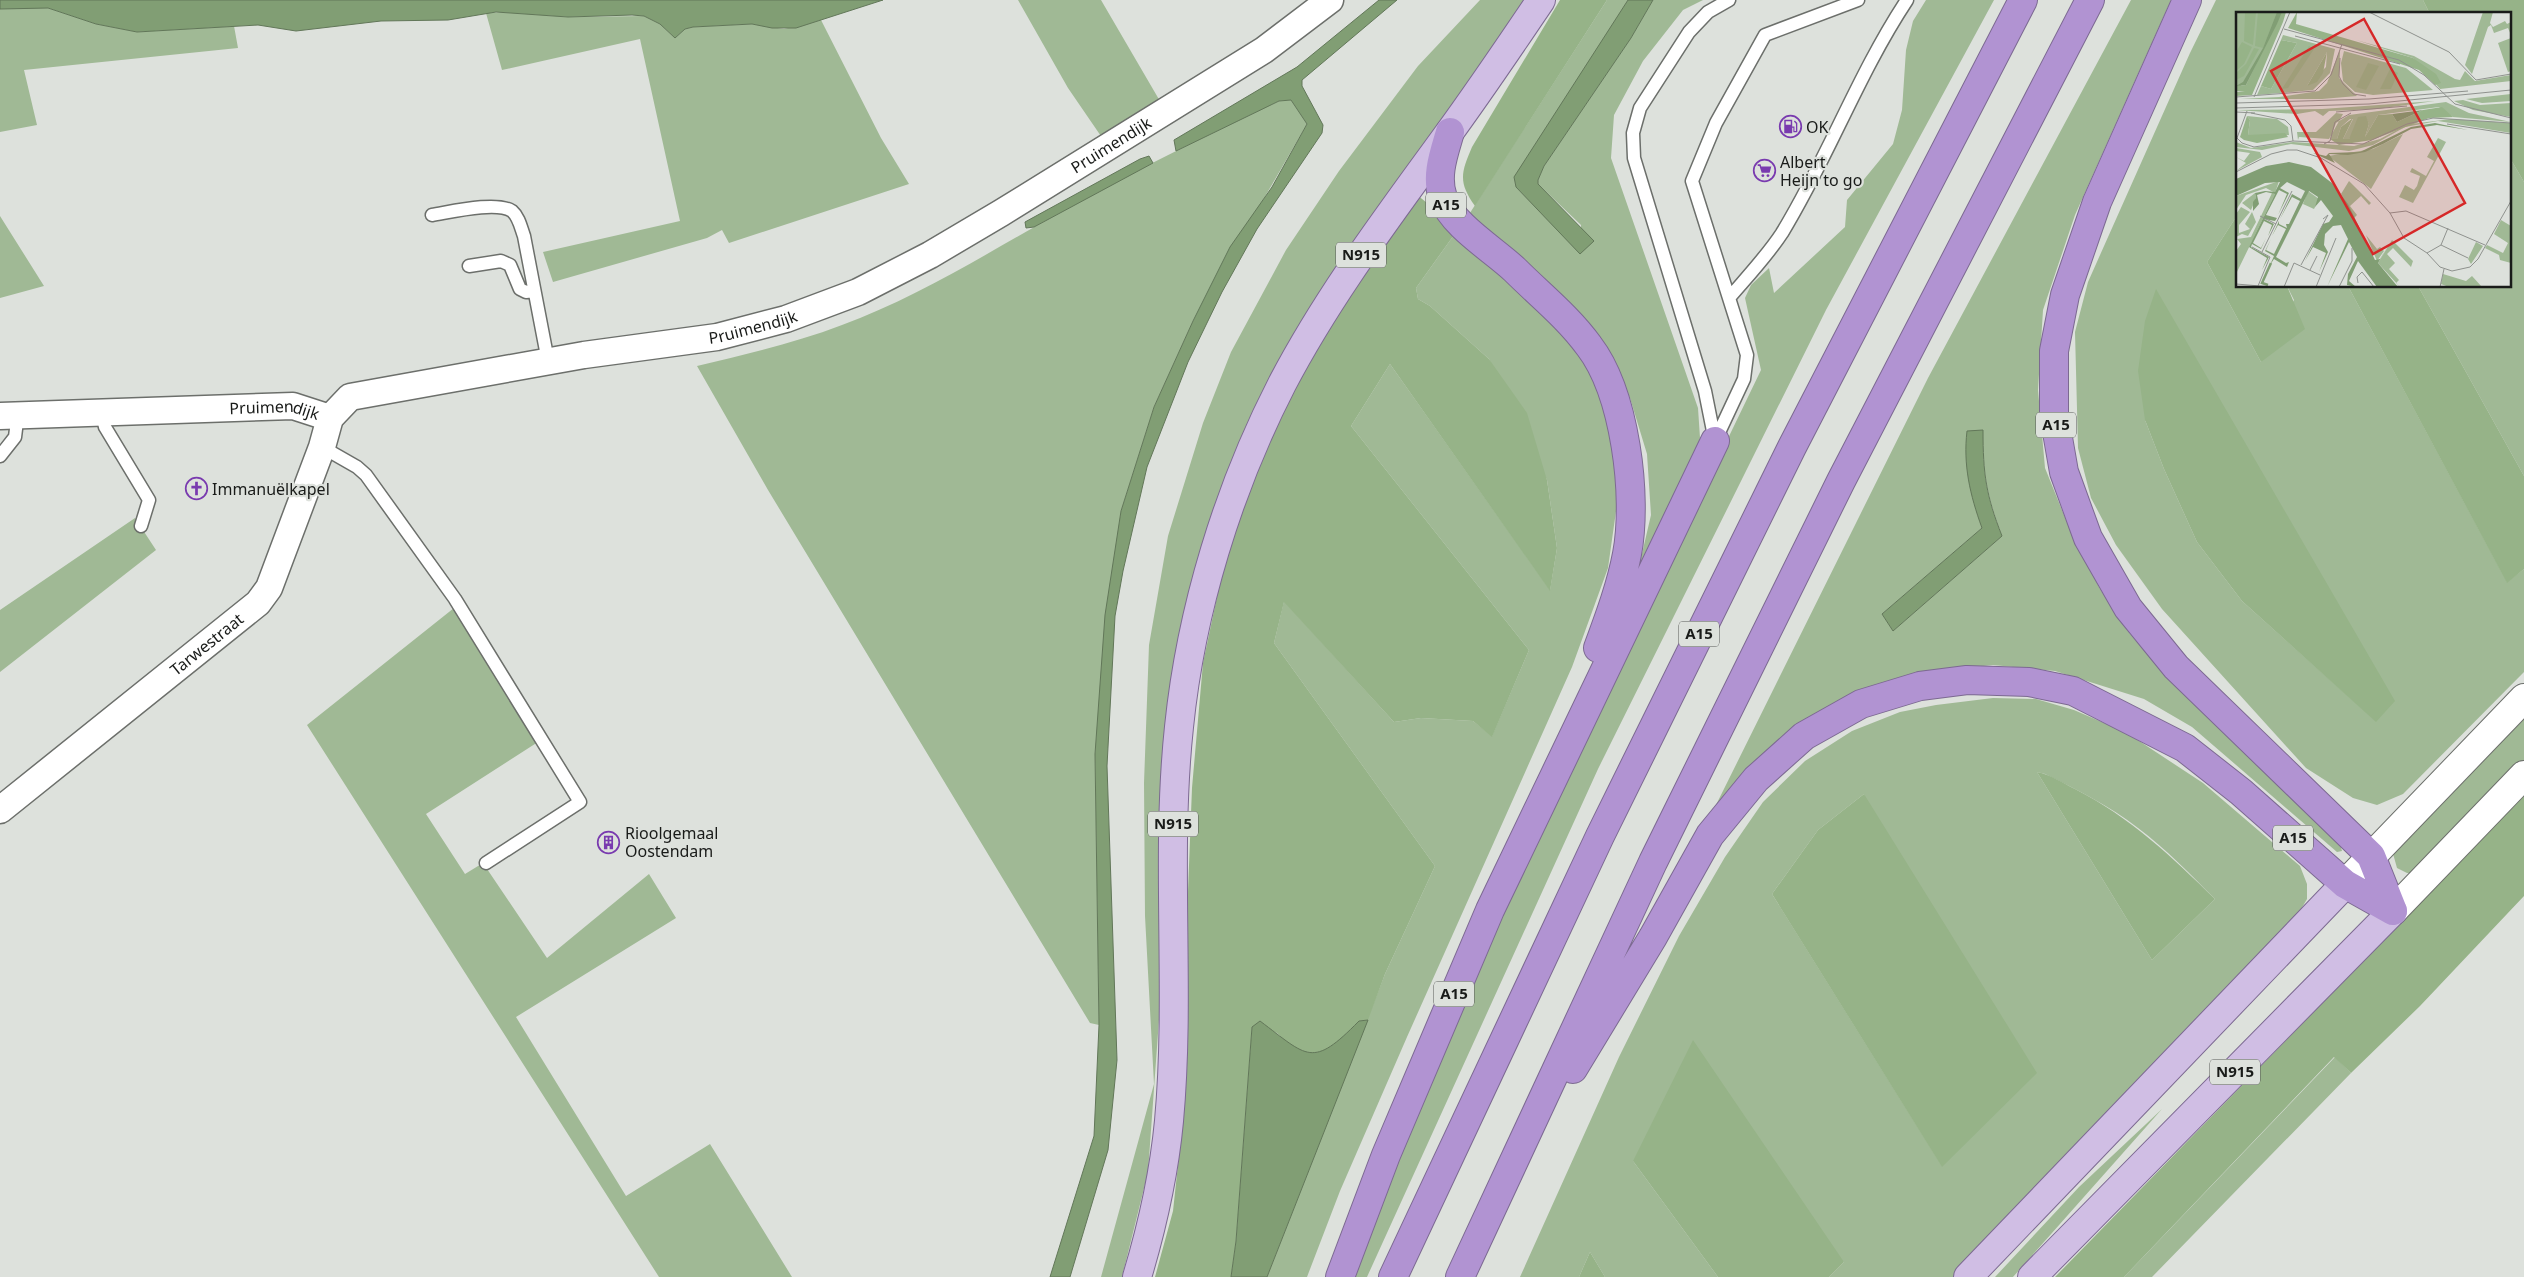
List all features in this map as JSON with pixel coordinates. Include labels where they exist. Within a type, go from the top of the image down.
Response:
[{"type":"highway","name":"A15","points":[[1393,1277],[1600,836],[1787,456],[2023,0]]},
{"type":"highway","name":"A15","points":[[1460,1277],[1653,862],[1841,481],[2090,0]]},
{"type":"highway","name":"A15","points":[[2188,0],[2097,202],[2065,295],[2054,351],[2054,415],[2064,472],[2088,538],[2128,608],[2176,666],[2370,856],[2393,911]]},
{"type":"highway","name":"A15","points":[[1450,132],[1440,173],[1440,188],[1449,210],[1459,222],[1501,256],[1555,307],[1590,346],[1609,381],[1623,428],[1630,492],[1628,553],[1610,616],[1590,669],[1581,717]]},
{"type":"highway","name":"A15","points":[[1340,1277],[1386,1154],[1490,910],[1715,441]]},
{"type":"highway","name":"A15","points":[[1498,1192],[1653,937],[1710,835],[1756,779],[1804,736],[1861,704],[1920,686],[1967,680],[2029,682],[2073,692],[2185,748],[2234,787],[2345,884],[2393,911]]},
{"type":"main road","name":"N915","points":[[1137,1277],[1158,1190],[1169,1124],[1173,1047],[1173,818],[1179,726],[1193,634],[1216,549],[1250,457],[1282,385],[1358,258],[1450,132],[1541,0]]},
{"type":"main road","name":"N915","points":[[1968,1277],[2370,856],[2524,698]]},
{"type":"main road","name":"N915","points":[[2032,1277],[2393,911],[2524,775]]},
{"type":"street","name":"Pruimendijk","points":[[9,414],[102,414],[293,406],[330,418],[350,397],[548,361],[717,337],[786,319],[858,292],[930,255],[1010,208],[1264,50],[1330,0]]},
{"type":"street","name":"Tarwestraat","points":[[0,810],[258,603],[269,588],[322,447],[330,418]]},
{"type":"lane","points":[[1715,441],[1705,391],[1634,158],[1633,133],[1640,108],[1689,32],[1716,4],[1729,0]]},
{"type":"lane","name":"A15","points":[[1715,441],[1744,379],[1747,355],[1692,181],[1716,123],[1765,35],[1858,0]]},
{"type":"lane","points":[[1729,298],[1780,235],[1794,213],[1888,28],[1907,0]]},
{"type":"lane","points":[[432,215],[494,207],[512,212],[519,220],[524,236],[548,361]]},
{"type":"lane","points":[[469,266],[501,261],[510,265],[520,289],[526,292],[534,291]]},
{"type":"lane","name":"Pruimendijk","points":[[0,456],[15,438],[9,414]]},
{"type":"lane","points":[[102,414],[105,427],[149,500],[141,526]]},
{"type":"lane","points":[[322,447],[361,470],[411,537],[454,599],[580,802],[486,862]]},
{"type":"shaded area","points":[[0,0],[883,0],[796,28],[772,28],[752,24],[693,27],[685,29],[675,38],[660,24],[644,16],[568,17],[496,12],[448,20],[381,21],[296,31],[258,25],[137,32],[96,24],[48,8],[0,9]]},
{"type":"shaded area","points":[[1018,0],[1101,0],[1164,108],[1105,142],[1068,88]]},
{"type":"shaded area","points":[[1379,0],[1397,0],[1302,80],[1302,86],[1323,125],[1322,133],[1257,229],[1222,292],[1188,362],[1147,467],[1123,571],[1115,616],[1107,766],[1117,1060],[1108,1150],[1070,1277],[1050,1277],[1094,1136],[1099,1025],[1095,754],[1105,615],[1121,511],[1154,407],[1193,321],[1230,247],[1272,187],[1307,124],[1291,100],[1279,101],[1176,151],[1174,140],[1297,67]]},
{"type":"shaded area","points":[[1480,0],[1527,0],[1315,299],[1245,434],[1204,551],[1164,950],[1148,1172],[1122,1277],[1101,1277],[1154,1084],[1145,916],[1144,783],[1149,645],[1168,536],[1203,423],[1231,352],[1286,250],[1339,171],[1418,66]]},
{"type":"shaded area","points":[[1560,0],[1607,0],[1475,206],[1466,190],[1463,177],[1468,156]]},
{"type":"shaded area","points":[[1607,0],[1628,0],[1516,187],[1581,254],[1581,225],[1538,184],[1544,166],[1631,38],[1653,0],[1703,0],[1683,10],[1643,61],[1614,115],[1611,158],[1698,408],[1700,438],[1692,465],[1637,575],[1651,515],[1647,454],[1630,398],[1605,346],[1468,216]]},
{"type":"shaded area","points":[[1628,0],[1653,0],[1631,38],[1544,166],[1538,180],[1538,184],[1594,241],[1580,254],[1516,187],[1514,177]]},
{"type":"shaded area","points":[[1926,0],[1994,0],[1826,310],[1598,769],[1367,1277],[1351,1277],[1440,1051],[1507,896],[1761,370],[1745,298],[1751,285],[1769,268],[1774,293],[1845,227],[1847,200],[1893,144],[1902,110],[1906,50],[1913,21]]},
{"type":"shaded area","points":[[2131,0],[2171,0],[2075,215],[2043,310],[2038,390],[2045,468],[2068,525],[2100,589],[2130,634],[2155,663],[2340,844],[2342,851],[2337,852],[2192,727],[2144,699],[2055,671],[1993,665],[1926,672],[1878,684],[1823,713],[1763,760],[1716,805],[1928,378]],"holes":[[[1968,431],[1983,431],[1987,484],[2002,536],[1893,631],[1882,614],[1982,528]]]},
{"type":"shaded area","points":[[2216,0],[2423,0],[2429,12],[2236,12],[2236,217],[2207,262],[2261,362],[2294,300],[2288,288],[2349,288],[2507,582],[2524,569],[2524,672],[2403,794],[2377,805],[2353,798],[2306,768],[2162,609],[2116,545],[2091,498],[2078,448],[2075,332],[2088,282],[2190,53]],"holes":[[[2145,420],[2376,721],[2242,601],[2197,542],[2164,469]]]},
{"type":"shaded area","points":[[2423,0],[2524,0],[2524,182],[2512,161],[2512,12],[2429,12]]},
{"type":"shaded area","points":[[11,7],[48,8],[96,24],[137,32],[234,26],[238,48],[24,70],[37,125],[0,132],[0,9]]},
{"type":"shaded area","points":[[510,12],[568,17],[644,16],[660,24],[675,38],[685,29],[693,27],[752,24],[784,29],[821,20],[881,138],[909,184],[729,243],[722,230],[707,238],[553,282],[543,252],[680,221],[640,39],[502,70],[486,13]]},
{"type":"shaded area","points":[[1291,100],[1307,124],[1193,321],[1154,407],[1121,511],[1095,754],[1099,1025],[1090,1023],[768,490],[697,366],[806,337],[842,325],[896,302],[948,276],[1078,202],[1164,157],[1279,101]]},
{"type":"shaded area","points":[[1149,156],[1153,163],[1034,227],[1026,228],[1025,222],[1140,159]]},
{"type":"shaded area","points":[[2512,161],[2524,182],[2524,476],[2419,288],[2512,288]]},
{"type":"shaded area","points":[[1417,195],[1459,228],[1416,288],[1418,299],[1430,306],[1489,359],[1527,413],[1547,480],[1557,548],[1550,591],[1390,364],[1351,426],[1529,650],[1492,737],[1473,721],[1421,718],[1394,722],[1284,602],[1274,643],[1435,866],[1385,974],[1368,1020],[1359,1021],[1344,1037],[1328,1049],[1311,1053],[1301,1051],[1290,1045],[1275,1032],[1252,1027],[1236,1241],[1231,1277],[1155,1277],[1173,1211],[1182,1128],[1188,1027],[1187,917],[1192,788],[1203,663],[1225,559],[1260,460],[1295,383],[1348,284]]},
{"type":"shaded area","points":[[0,216],[44,286],[0,298]]},
{"type":"shaded area","points":[[2236,217],[2236,288],[2288,288],[2305,329],[2261,362],[2207,262]]},
{"type":"shaded area","points":[[1459,228],[1558,328],[1593,375],[1613,440],[1618,497],[1608,568],[1572,667],[1340,1191],[1307,1277],[1267,1277],[1385,974],[1435,866],[1274,643],[1284,601],[1394,722],[1421,718],[1473,721],[1492,736],[1529,650],[1351,426],[1390,364],[1550,590],[1557,548],[1547,480],[1489,359],[1430,306],[1418,299],[1416,288]]},
{"type":"shaded area","points":[[2349,288],[2419,288],[2524,476],[2524,569],[2507,583]]},
{"type":"shaded area","points":[[2156,289],[2395,701],[2376,722],[2242,601],[2197,542],[2164,469],[2145,420],[2138,371],[2145,321]]},
{"type":"shaded area","points":[[1983,430],[1986,484],[2002,536],[1893,631],[1882,614],[1982,528],[1969,480],[1966,444],[1967,431]]},
{"type":"shaded area","points":[[135,518],[156,550],[0,672],[0,610]]},
{"type":"shaded area","points":[[454,608],[538,742],[426,814],[465,874],[483,863],[547,958],[649,874],[676,918],[516,1017],[626,1196],[710,1144],[792,1277],[659,1277],[307,725]]},
{"type":"shaded area","points":[[1993,698],[2036,699],[2074,710],[2127,733],[2203,783],[2300,866],[2307,884],[2307,899],[2297,916],[2247,971],[1953,1277],[1829,1277],[1844,1262],[1633,1161],[1718,1277],[1605,1277],[1590,1252],[1579,1277],[1520,1277],[1619,1057],[1679,936],[1725,857],[1763,802],[1805,761],[1852,731],[1900,712],[1936,705]],"holes":[[[2037,772],[2081,792],[2127,820],[2168,853],[2215,899],[2152,960]],[[1864,794],[1942,1166],[1772,894],[1818,830]]]},
{"type":"shaded area","points":[[2524,711],[2524,764],[2416,873],[2407,873],[2397,868],[2392,850]]},
{"type":"shaded area","points":[[2037,772],[2061,782],[2114,812],[2150,839],[2215,899],[2152,960]]},
{"type":"shaded area","points":[[2524,785],[2524,896],[2420,1006],[2351,1073],[2334,1057],[2124,1277],[2055,1277],[2454,868]]},
{"type":"shaded area","points":[[1864,794],[2037,1073],[1942,1167],[1772,894],[1818,830]]},
{"type":"shaded area","points":[[1368,1020],[1267,1277],[1231,1277],[1236,1241],[1252,1027],[1260,1021],[1289,1043],[1310,1053],[1320,1052],[1343,1036],[1359,1021]]},
{"type":"shaded area","points":[[1693,1040],[1844,1262],[1829,1277],[1718,1277],[1633,1161]]},
{"type":"shaded area","points":[[2335,1057],[2351,1073],[2152,1277],[2124,1277]]},
{"type":"shaded area","points":[[2162,1109],[2013,1277],[1995,1277],[2079,1187]]},
{"type":"shaded area","points":[[1590,1252],[1605,1277],[1579,1277]]},
{"type":"place","name":"OK","points":[[1790,127]]},
{"type":"place","name":"Albert Heijn to go","points":[[1764,171]]},
{"type":"place","name":"Immanuëlkapel","points":[[196,489]]},
{"type":"place","name":"Rioolgemaal Oostendam","points":[[609,842]]}]
